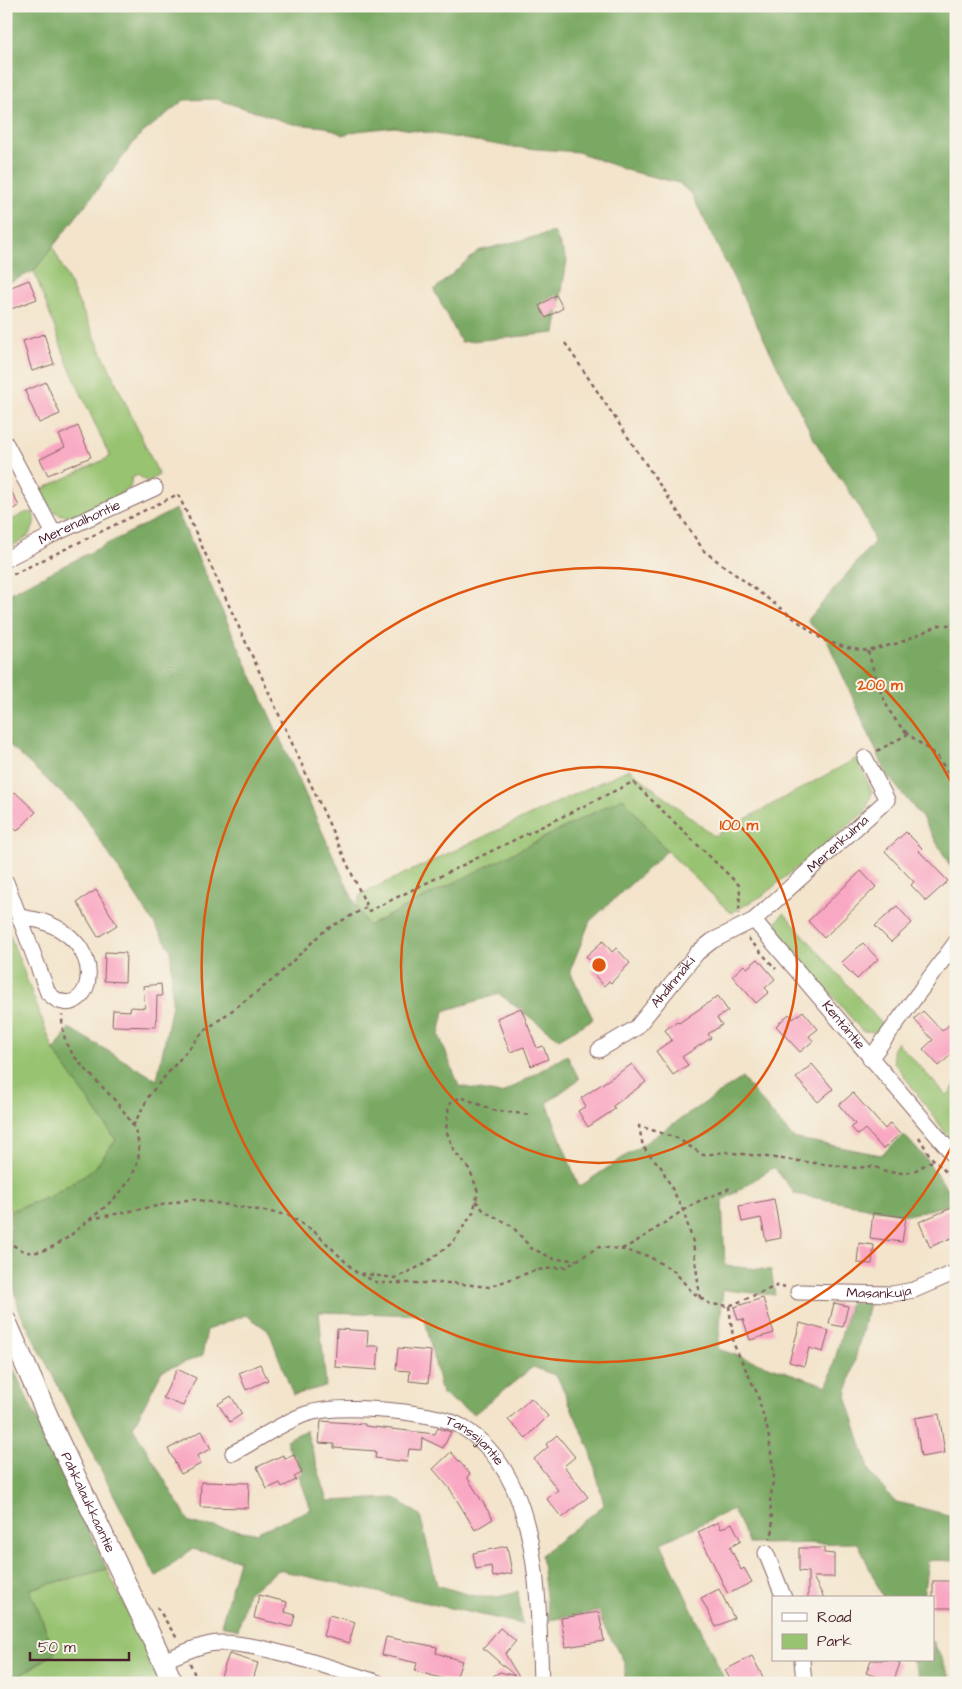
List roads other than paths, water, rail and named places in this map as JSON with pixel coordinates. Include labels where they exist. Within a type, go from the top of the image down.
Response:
[{"type":"street","points":[[6,444],[54,534]]},
{"type":"street","name":"Merenalhontie","points":[[6,559],[54,534],[155,488]]},
{"type":"street","name":"Merenkulma","points":[[754,920],[887,800],[865,758]]},
{"type":"street","points":[[6,882],[48,993],[56,1002],[67,1003],[79,997],[89,985],[90,973],[87,960],[68,935],[44,922],[21,918]]},
{"type":"street","name":"Ahdinmäki","points":[[599,1050],[636,1028],[696,953],[712,941],[754,920]]},
{"type":"street","name":"Kentäntie","points":[[754,920],[930,1130],[956,1158]]},
{"type":"street","points":[[870,1059],[956,942]]},
{"type":"street","name":"Masankuja","points":[[798,1292],[892,1294],[914,1290],[956,1272]]},
{"type":"street","name":"Pahkalaukkaantie","points":[[6,1321],[57,1437],[173,1683]]},
{"type":"street","name":"Tanssijantie","points":[[233,1453],[304,1415],[330,1410],[394,1411],[433,1416],[460,1426],[480,1439],[494,1453],[506,1471],[521,1506],[538,1586],[541,1683]]},
{"type":"street","points":[[766,1553],[783,1596]]},
{"type":"street","points":[[163,1661],[209,1644],[228,1642],[280,1654],[379,1683]]},
{"type":"street","points":[[802,1662],[804,1683]]}]
